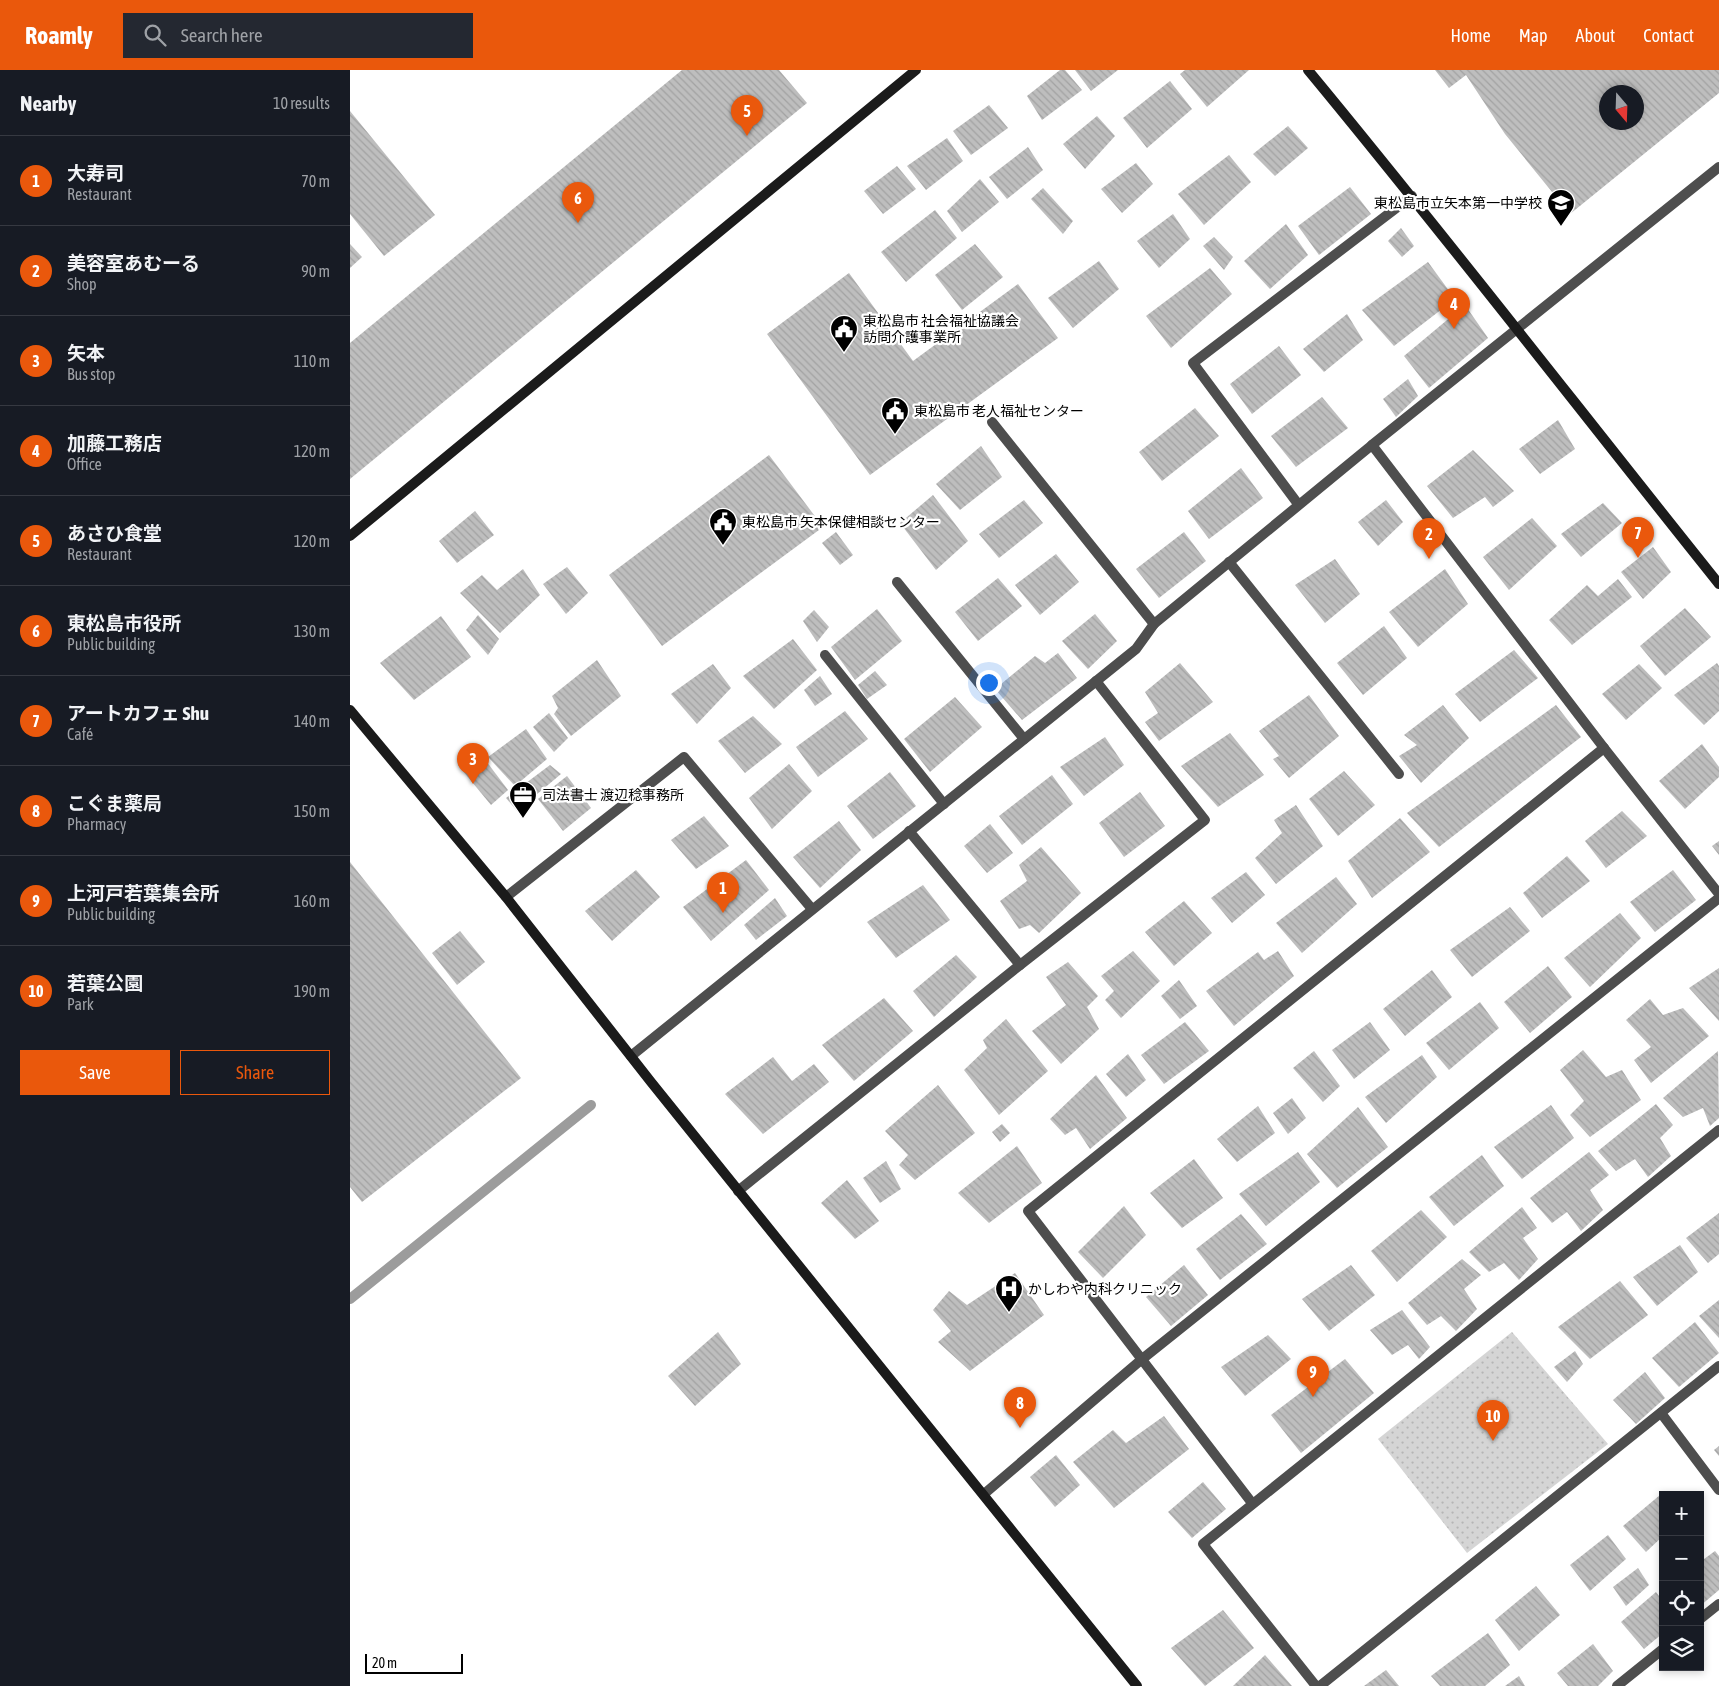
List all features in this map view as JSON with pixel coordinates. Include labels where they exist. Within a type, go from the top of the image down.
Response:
[{"type":"street","points":[[350,536],[916,70]]},
{"type":"street","points":[[1308,70],[1412,196],[1515,329],[1719,584]]},
{"type":"street","points":[[631,1056],[1136,649],[1154,624],[1298,504],[1719,167]]},
{"type":"street","points":[[1298,504],[1193,363],[1412,196]]},
{"type":"street","points":[[992,422],[1154,624]]},
{"type":"street","points":[[1372,445],[1604,748],[1719,894]]},
{"type":"street","points":[[1228,562],[1398,774]]},
{"type":"street","points":[[897,582],[1024,739]]},
{"type":"street","points":[[825,655],[944,804]]},
{"type":"street","points":[[738,1190],[1205,820],[1096,681]]},
{"type":"street","points":[[350,710],[506,897],[738,1190],[1137,1686]]},
{"type":"street","points":[[1252,1503],[1028,1211],[1604,748]]},
{"type":"street","points":[[506,897],[684,757],[812,909]]},
{"type":"street","points":[[909,831],[1020,965]]},
{"type":"street","points":[[984,1494],[1141,1360],[1719,898]]},
{"type":"street","points":[[1316,1686],[1203,1544],[1719,1130]]},
{"type":"street","points":[[1320,1686],[1719,1366]]},
{"type":"street","points":[[1661,1413],[1719,1490]]},
{"type":"street","points":[[1704,1616],[1719,1604]]},
{"type":"street","points":[[1617,1686],[1659,1652]]},
{"type":"shaded area","points":[[1512,1332],[1608,1444],[1467,1553],[1378,1439]]},
{"type":"building","points":[[682,70],[779,70],[807,103],[350,479],[350,343]]},
{"type":"building","points":[[1060,70],[1065,70],[1082,90],[1042,120],[1027,96]]},
{"type":"building","points":[[1075,70],[1118,70],[1091,91]]},
{"type":"building","points":[[1185,70],[1249,70],[1207,107],[1180,74]]},
{"type":"building","points":[[1435,70],[1719,70],[1719,93],[1570,214],[1505,134],[1466,75],[1449,88]]},
{"type":"building","points":[[1170,81],[1192,109],[1147,148],[1123,118]]},
{"type":"building","points":[[989,105],[1008,128],[971,155],[953,131]]},
{"type":"building","points":[[350,111],[435,215],[384,256],[350,214]]},
{"type":"building","points":[[1097,116],[1115,136],[1085,169],[1063,144]]},
{"type":"building","points":[[1288,126],[1308,148],[1275,176],[1253,154]]},
{"type":"building","points":[[947,138],[963,161],[926,190],[907,166]]},
{"type":"building","points":[[1028,147],[1043,170],[1007,199],[989,177]]},
{"type":"building","points":[[1229,155],[1251,182],[1204,225],[1178,194]]},
{"type":"building","points":[[1136,163],[1153,184],[1122,213],[1101,189]]},
{"type":"building","points":[[897,166],[916,189],[883,214],[864,191]]},
{"type":"building","points":[[980,179],[999,202],[962,232],[947,211]]},
{"type":"building","points":[[1350,187],[1371,214],[1319,255],[1298,226]]},
{"type":"building","points":[[1043,188],[1073,221],[1063,234],[1031,199]]},
{"type":"building","points":[[935,210],[957,238],[906,282],[881,252]]},
{"type":"building","points":[[1173,214],[1190,239],[1159,268],[1137,241]]},
{"type":"building","points":[[1286,224],[1308,255],[1270,289],[1244,261]]},
{"type":"building","points":[[1401,228],[1414,246],[1402,257],[1388,241]]},
{"type":"building","points":[[1214,237],[1233,257],[1224,270],[1203,246]]},
{"type":"building","points":[[350,244],[362,257],[350,268]]},
{"type":"building","points":[[975,244],[1003,277],[962,310],[935,275]]},
{"type":"building","points":[[1099,261],[1119,289],[1073,328],[1048,298]]},
{"type":"building","points":[[1428,262],[1455,299],[1394,346],[1362,310]]},
{"type":"building","points":[[1210,268],[1232,294],[1171,348],[1146,316]]},
{"type":"building","points":[[849,273],[913,361],[1018,284],[1058,338],[870,475],[767,334]]},
{"type":"building","points":[[1465,305],[1488,338],[1429,388],[1404,356]]},
{"type":"building","points":[[1347,314],[1363,340],[1324,372],[1303,349]]},
{"type":"building","points":[[1279,346],[1301,375],[1252,414],[1230,384]]},
{"type":"building","points":[[1408,379],[1418,396],[1396,417],[1383,399]]},
{"type":"building","points":[[1322,397],[1348,428],[1296,467],[1271,436]]},
{"type":"building","points":[[1195,408],[1219,436],[1162,481],[1139,452]]},
{"type":"building","points":[[1558,420],[1575,449],[1540,474],[1519,449]]},
{"type":"building","points":[[981,446],[1002,477],[960,510],[936,484]]},
{"type":"building","points":[[1473,450],[1514,491],[1493,507],[1485,497],[1453,518],[1427,486]]},
{"type":"building","points":[[769,455],[823,527],[662,646],[609,575]]},
{"type":"building","points":[[1241,468],[1263,498],[1209,539],[1188,511]]},
{"type":"building","points":[[933,495],[968,541],[936,570],[900,523]]},
{"type":"building","points":[[1024,500],[1043,523],[999,558],[979,534]]},
{"type":"building","points":[[1386,500],[1403,522],[1378,546],[1358,522]]},
{"type":"building","points":[[1603,503],[1622,523],[1581,557],[1561,534]]},
{"type":"building","points":[[475,511],[494,535],[457,563],[439,541]]},
{"type":"building","points":[[1532,518],[1557,546],[1509,590],[1483,557]]},
{"type":"building","points":[[836,532],[853,555],[840,565],[822,543]]},
{"type":"building","points":[[1184,532],[1206,561],[1159,598],[1136,569]]},
{"type":"building","points":[[1653,547],[1671,572],[1643,599],[1621,572]]},
{"type":"building","points":[[1056,554],[1079,582],[1040,615],[1015,585]]},
{"type":"building","points":[[1335,559],[1360,594],[1325,623],[1295,585]]},
{"type":"building","points":[[567,567],[588,593],[566,614],[543,584]]},
{"type":"building","points":[[523,569],[540,595],[500,633],[460,593],[482,575],[497,590]]},
{"type":"building","points":[[1445,569],[1468,604],[1418,647],[1389,612]]},
{"type":"building","points":[[998,578],[1022,606],[978,641],[955,612]]},
{"type":"building","points":[[1618,579],[1632,597],[1572,645],[1549,620],[1587,585],[1598,596]]},
{"type":"building","points":[[1685,608],[1711,637],[1665,676],[1640,646]]},
{"type":"building","points":[[877,609],[902,641],[855,680],[831,647]]},
{"type":"building","points":[[814,610],[829,627],[817,642],[803,621]]},
{"type":"building","points":[[1095,614],[1117,641],[1088,669],[1062,641]]},
{"type":"building","points":[[478,615],[499,639],[488,655],[466,630]]},
{"type":"building","points":[[441,616],[471,657],[414,700],[380,663]]},
{"type":"building","points":[[1384,626],[1407,658],[1363,695],[1337,663]]},
{"type":"building","points":[[793,639],[817,670],[774,709],[743,676]]},
{"type":"building","points":[[1514,650],[1538,678],[1480,722],[1455,694]]},
{"type":"building","points":[[1058,653],[1077,678],[1022,720],[995,689],[1035,656],[1045,663]]},
{"type":"building","points":[[597,660],[621,696],[571,736],[554,714],[558,708],[552,696]]},
{"type":"building","points":[[1180,663],[1213,702],[1159,741],[1145,722],[1158,713],[1145,692]]},
{"type":"building","points":[[1717,663],[1719,666],[1719,711],[1704,725],[1674,695]]},
{"type":"building","points":[[713,664],[731,688],[697,724],[671,694]]},
{"type":"building","points":[[1639,664],[1662,688],[1626,720],[1602,694]]},
{"type":"building","points":[[875,671],[887,685],[867,699],[858,685]]},
{"type":"building","points":[[820,676],[832,694],[815,706],[804,690]]},
{"type":"building","points":[[1309,695],[1339,736],[1289,778],[1273,759],[1279,756],[1259,731]]},
{"type":"building","points":[[955,697],[982,727],[930,772],[904,739]]},
{"type":"building","points":[[1443,705],[1469,738],[1421,783],[1399,756],[1417,745],[1404,735]]},
{"type":"building","points":[[1556,705],[1581,737],[1439,847],[1407,813]]},
{"type":"building","points":[[845,711],[868,739],[818,777],[796,747]]},
{"type":"building","points":[[549,713],[568,738],[554,752],[533,727]]},
{"type":"building","points":[[753,716],[782,744],[745,773],[718,741]]},
{"type":"building","points":[[526,729],[547,759],[515,786],[488,757]]},
{"type":"building","points":[[1230,733],[1264,775],[1218,807],[1181,766]]},
{"type":"building","points":[[1105,737],[1124,765],[1084,796],[1060,767]]},
{"type":"building","points":[[1702,744],[1719,767],[1719,777],[1685,809],[1659,781]]},
{"type":"building","points":[[477,749],[508,790],[491,805],[458,765]]},
{"type":"building","points":[[789,764],[812,791],[772,829],[749,798]]},
{"type":"building","points":[[550,765],[561,774],[517,811],[506,798]]},
{"type":"building","points":[[1344,771],[1375,805],[1338,836],[1309,799]]},
{"type":"building","points":[[890,772],[916,806],[873,839],[847,806]]},
{"type":"building","points":[[1052,775],[1073,804],[1022,845],[999,816]]},
{"type":"building","points":[[567,776],[591,808],[563,831],[538,799]]},
{"type":"building","points":[[1140,792],[1165,826],[1124,857],[1099,823]]},
{"type":"building","points":[[1296,805],[1323,846],[1276,884],[1255,858],[1282,833],[1274,820]]},
{"type":"building","points":[[1622,811],[1647,836],[1606,868],[1585,841]]},
{"type":"building","points":[[704,816],[729,846],[696,869],[671,840]]},
{"type":"building","points":[[1400,818],[1430,852],[1372,898],[1348,861]]},
{"type":"building","points":[[839,821],[861,850],[820,888],[793,857]]},
{"type":"building","points":[[990,824],[1013,853],[987,873],[964,846]]},
{"type":"building","points":[[1719,841],[1719,855],[1712,846]]},
{"type":"building","points":[[1041,847],[1081,893],[1039,933],[1030,925],[1019,929],[1000,901],[1027,881],[1019,865]]},
{"type":"building","points":[[1567,856],[1590,881],[1542,918],[1523,893]]},
{"type":"building","points":[[746,860],[769,890],[711,941],[683,907]]},
{"type":"building","points":[[350,862],[521,1078],[362,1202],[350,1187]]},
{"type":"building","points":[[636,870],[660,897],[612,941],[585,911]]},
{"type":"building","points":[[1673,870],[1696,900],[1655,932],[1630,902]]},
{"type":"building","points":[[1246,872],[1265,895],[1232,923],[1211,898]]},
{"type":"building","points":[[1336,877],[1357,904],[1302,953],[1276,923]]},
{"type":"building","points":[[923,885],[950,920],[896,958],[867,922]]},
{"type":"building","points":[[775,898],[787,916],[756,940],[744,925]]},
{"type":"building","points":[[1184,901],[1212,933],[1174,966],[1145,932]]},
{"type":"building","points":[[1510,907],[1530,931],[1472,977],[1450,950]]},
{"type":"building","points":[[1620,913],[1641,938],[1590,987],[1564,958]]},
{"type":"building","points":[[460,931],[485,962],[457,985],[432,953]]},
{"type":"building","points":[[1133,951],[1160,981],[1121,1018],[1105,1000],[1114,991],[1101,976]]},
{"type":"building","points":[[1278,951],[1294,976],[1234,1026],[1206,991],[1258,952],[1264,960]]},
{"type":"building","points":[[956,955],[977,977],[934,1017],[913,991]]},
{"type":"building","points":[[1068,962],[1098,996],[1087,1007],[1099,1029],[1061,1064],[1032,1031],[1066,1005],[1046,977]]},
{"type":"building","points":[[1548,966],[1572,997],[1530,1033],[1504,1002]]},
{"type":"building","points":[[1719,968],[1719,1021],[1689,988]]},
{"type":"building","points":[[1432,970],[1452,997],[1405,1036],[1383,1009]]},
{"type":"building","points":[[1179,980],[1197,1006],[1180,1019],[1161,996]]},
{"type":"building","points":[[884,998],[913,1031],[854,1081],[822,1045]]},
{"type":"building","points":[[1650,999],[1663,1015],[1683,1008],[1709,1036],[1651,1083],[1634,1060],[1651,1047],[1626,1020]]},
{"type":"building","points":[[1480,1002],[1499,1028],[1449,1070],[1426,1043]]},
{"type":"building","points":[[1006,1019],[1048,1071],[999,1115],[964,1070],[987,1048],[983,1040]]},
{"type":"building","points":[[1185,1022],[1209,1051],[1164,1084],[1141,1055]]},
{"type":"building","points":[[1370,1022],[1390,1050],[1354,1079],[1332,1050]]},
{"type":"building","points":[[1583,1050],[1606,1077],[1622,1070],[1641,1100],[1590,1137],[1570,1115],[1584,1101],[1560,1070]]},
{"type":"building","points":[[1314,1051],[1340,1086],[1323,1102],[1293,1068]]},
{"type":"building","points":[[1718,1051],[1719,1118],[1710,1126],[1703,1108],[1683,1117],[1663,1098]]},
{"type":"building","points":[[1128,1054],[1146,1080],[1126,1097],[1106,1074]]},
{"type":"building","points":[[1422,1055],[1437,1077],[1386,1123],[1365,1097]]},
{"type":"building","points":[[773,1057],[792,1081],[814,1064],[829,1082],[763,1134],[725,1094]]},
{"type":"building","points":[[1096,1075],[1127,1118],[1090,1149],[1076,1128],[1065,1135],[1050,1119]]},
{"type":"building","points":[[938,1085],[975,1133],[915,1180],[899,1165],[908,1155],[885,1131]]},
{"type":"building","points":[[1292,1098],[1306,1118],[1288,1134],[1273,1113]]},
{"type":"building","points":[[1656,1104],[1673,1125],[1660,1138],[1671,1156],[1648,1177],[1635,1159],[1616,1171],[1598,1151]]},
{"type":"building","points":[[1551,1105],[1574,1138],[1522,1179],[1494,1147]]},
{"type":"building","points":[[1258,1106],[1275,1133],[1237,1162],[1217,1139]]},
{"type":"building","points":[[1358,1107],[1388,1147],[1337,1188],[1307,1154]]},
{"type":"building","points":[[1002,1124],[1010,1133],[1000,1142],[992,1132]]},
{"type":"building","points":[[1017,1146],[1042,1183],[989,1223],[958,1193]]},
{"type":"building","points":[[1298,1152],[1320,1182],[1266,1226],[1239,1194]]},
{"type":"building","points":[[1589,1152],[1609,1175],[1590,1190],[1603,1210],[1581,1231],[1567,1212],[1552,1223],[1530,1198]]},
{"type":"building","points":[[1482,1155],[1504,1186],[1454,1226],[1429,1197]]},
{"type":"building","points":[[1194,1159],[1223,1198],[1182,1228],[1150,1193]]},
{"type":"building","points":[[886,1161],[901,1189],[880,1203],[863,1178]]},
{"type":"building","points":[[847,1180],[879,1221],[855,1239],[821,1203]]},
{"type":"building","points":[[1124,1206],[1146,1235],[1103,1278],[1078,1252]]},
{"type":"building","points":[[1522,1207],[1537,1228],[1523,1238],[1538,1259],[1519,1280],[1504,1263],[1489,1272],[1469,1252]]},
{"type":"building","points":[[1421,1210],[1447,1237],[1397,1282],[1371,1251]]},
{"type":"building","points":[[1719,1213],[1719,1254],[1708,1263],[1686,1238]]},
{"type":"building","points":[[1241,1214],[1267,1244],[1220,1280],[1196,1249]]},
{"type":"building","points":[[1680,1245],[1698,1272],[1657,1306],[1633,1277]]},
{"type":"building","points":[[1462,1259],[1481,1275],[1464,1289],[1477,1309],[1456,1331],[1441,1316],[1427,1325],[1408,1303]]},
{"type":"building","points":[[1184,1265],[1208,1295],[1171,1326],[1146,1297]]},
{"type":"building","points":[[1351,1265],[1375,1295],[1329,1331],[1302,1299]]},
{"type":"building","points":[[1015,1273],[1044,1315],[970,1371],[938,1342],[951,1331],[933,1310],[949,1291],[967,1305]]},
{"type":"building","points":[[1620,1281],[1648,1315],[1590,1359],[1558,1327]]},
{"type":"building","points":[[1719,1300],[1719,1338],[1699,1316]]},
{"type":"building","points":[[1402,1310],[1430,1347],[1419,1359],[1408,1345],[1392,1355],[1370,1330]]},
{"type":"building","points":[[1695,1322],[1719,1353],[1679,1387],[1652,1358]]},
{"type":"building","points":[[718,1332],[741,1364],[695,1406],[668,1376]]},
{"type":"building","points":[[1268,1335],[1291,1359],[1245,1396],[1221,1367]]},
{"type":"building","points":[[1575,1351],[1583,1364],[1567,1382],[1554,1367]]},
{"type":"building","points":[[1345,1359],[1374,1393],[1301,1453],[1271,1415]]},
{"type":"building","points":[[1645,1372],[1665,1398],[1636,1424],[1613,1400]]},
{"type":"building","points":[[1164,1416],[1189,1449],[1114,1508],[1073,1462],[1113,1430],[1126,1443]]},
{"type":"building","points":[[1719,1446],[1719,1456],[1714,1450]]},
{"type":"building","points":[[1056,1455],[1080,1485],[1055,1507],[1030,1477]]},
{"type":"building","points":[[1203,1482],[1226,1509],[1192,1538],[1168,1512]]},
{"type":"building","points":[[1659,1496],[1659,1540],[1646,1552],[1623,1526]]},
{"type":"building","points":[[1608,1535],[1626,1559],[1590,1591],[1570,1565]]},
{"type":"building","points":[[1715,1551],[1719,1556],[1719,1590],[1704,1603],[1704,1581],[1704,1559]]},
{"type":"building","points":[[1638,1568],[1649,1585],[1626,1606],[1613,1587]]},
{"type":"building","points":[[1536,1586],[1560,1615],[1519,1651],[1495,1620]]},
{"type":"building","points":[[1656,1592],[1659,1596],[1659,1636],[1644,1649],[1621,1622]]},
{"type":"building","points":[[1223,1610],[1254,1648],[1205,1686],[1171,1648]]},
{"type":"building","points":[[1488,1633],[1510,1665],[1485,1686],[1440,1686],[1431,1676]]},
{"type":"building","points":[[1593,1644],[1613,1671],[1598,1686],[1568,1686],[1557,1673]]},
{"type":"building","points":[[1265,1655],[1292,1686],[1233,1686]]},
{"type":"building","points":[[1386,1670],[1399,1686],[1364,1686]]},
{"type":"building","points":[[1519,1676],[1525,1686],[1505,1686]]},
{"type":"waterway","points":[[350,1299],[591,1105]]},
{"type":"place","name":"あさひ食堂","points":[[747,136]]},
{"type":"place","name":"東松島市役所","points":[[578,223]]},
{"type":"place","name":"東松島市立矢本第一中学校","points":[[1561,227]]},
{"type":"place","name":"加藤工務店","points":[[1454,329]]},
{"type":"place","name":"東松島市 社会福祉協議会 訪問介護事業所","points":[[844,353]]},
{"type":"place","name":"東松島市 老人福祉センター","points":[[895,435]]},
{"type":"place","name":"東松島市 矢本保健相談センター","points":[[723,546]]},
{"type":"place","name":"アートカフェ Shu","points":[[1638,558]]},
{"type":"place","name":"美容室あむーる","points":[[1429,559]]},
{"type":"place","name":"矢本","points":[[473,784]]},
{"type":"place","name":"司法書士 渡辺稔事務所","points":[[523,819]]},
{"type":"place","name":"大寿司","points":[[723,913]]},
{"type":"place","name":"かしわや内科クリニック","points":[[1009,1313]]},
{"type":"place","name":"上河戸若葉集会所","points":[[1313,1397]]},
{"type":"place","name":"こぐま薬局","points":[[1020,1428]]},
{"type":"place","name":"若葉公園","points":[[1493,1441]]}]
